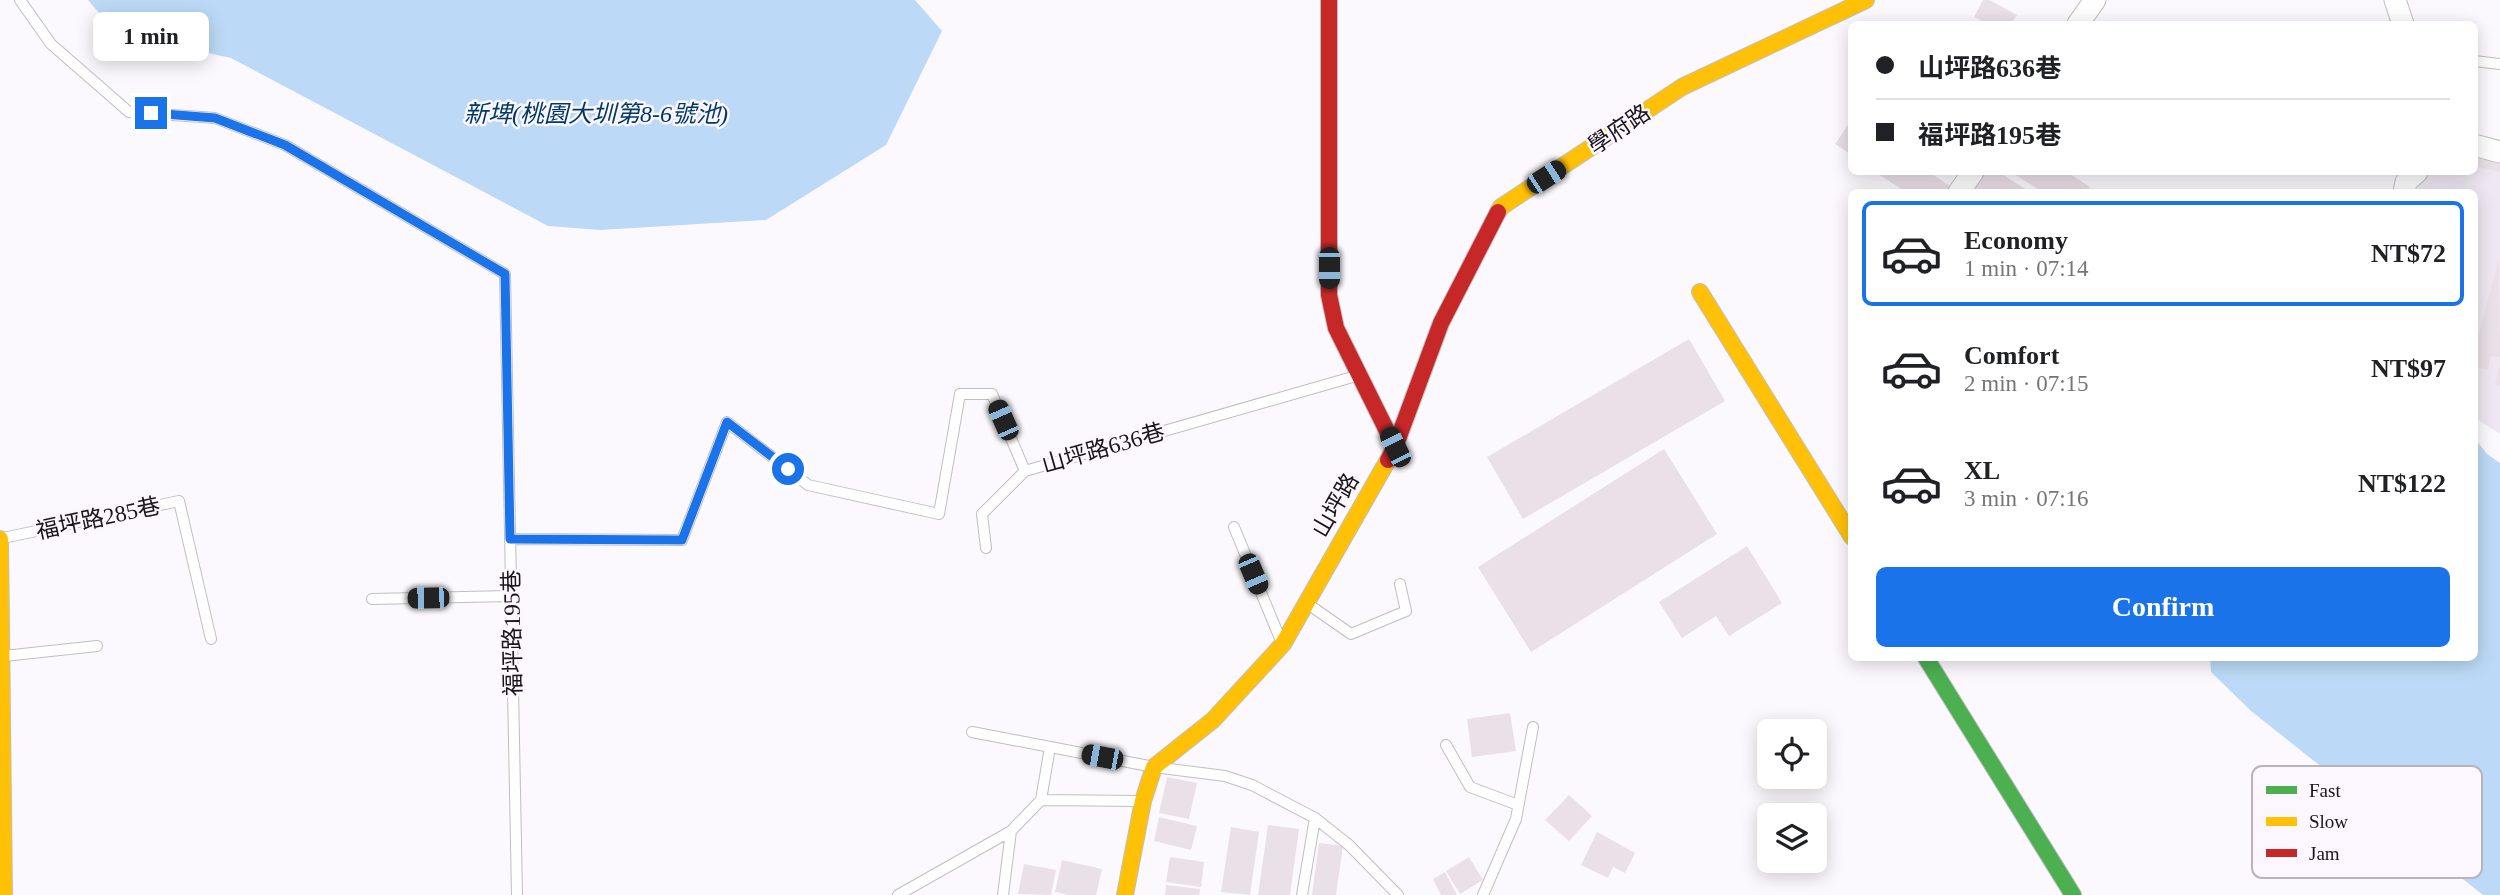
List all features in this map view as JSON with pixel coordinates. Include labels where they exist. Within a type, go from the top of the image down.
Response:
[{"type":"street","points":[[1329,0],[1329,295],[1336,328],[1395,447]]},
{"type":"street","name":"學府路","points":[[1395,447],[1441,323],[1501,207],[1682,87],[1866,0]]},
{"type":"street","points":[[2080,21],[2095,0]]},
{"type":"street","points":[[2395,0],[2402,21]]},
{"type":"street","points":[[2478,146],[2500,152]]},
{"type":"street","points":[[2405,189],[2406,182],[2414,175]]},
{"type":"street","points":[[1700,292],[1848,531]]},
{"type":"street","name":"山坪路","points":[[1154,767],[1213,720],[1283,644],[1395,447]]},
{"type":"street","points":[[0,539],[4,895]]},
{"type":"street","points":[[1928,661],[2073,895]]},
{"type":"street","points":[[1125,895],[1143,801],[1154,767]]},
{"type":"lane","name":"福坪路195巷","points":[[20,0],[51,44],[129,112],[215,118],[285,145],[505,274],[517,895]]},
{"type":"lane","points":[[2478,61],[2500,64]]},
{"type":"lane","name":"山坪路636巷","points":[[510,539],[682,540],[727,422],[808,485],[939,514],[960,394],[992,394],[1026,471],[1359,375]]},
{"type":"lane","points":[[986,548],[982,514],[1026,471]]},
{"type":"lane","name":"福坪路285巷","points":[[0,539],[179,501],[211,639]]},
{"type":"lane","points":[[1234,527],[1283,644]]},
{"type":"lane","points":[[1306,603],[1352,634],[1406,611],[1400,584]]},
{"type":"lane","points":[[372,599],[512,596]]},
{"type":"lane","points":[[1,656],[97,646]]},
{"type":"lane","points":[[1483,895],[1516,819],[1532,727]]},
{"type":"lane","points":[[972,732],[1154,767],[1226,776],[1252,785],[1315,818],[1349,845],[1398,895]]},
{"type":"lane","points":[[1446,745],[1470,787],[1518,805]]},
{"type":"lane","points":[[898,895],[1011,831],[1041,800],[1049,747]]},
{"type":"lane","points":[[1041,800],[1143,801]]},
{"type":"lane","points":[[1302,895],[1315,818]]},
{"type":"lane","points":[[1003,895],[1011,831]]},
{"type":"shaded area","points":[[2478,154],[2500,159],[2500,434],[2478,420],[2478,189],[2418,189],[2424,175],[2478,175]]},
{"type":"water","name":"新埤(桃園大圳第8-6號池)","points":[[88,0],[915,0],[942,31],[886,145],[766,220],[600,230],[548,226],[231,58],[116,33]]},
{"type":"water","points":[[2478,443],[2487,454],[2500,463],[2500,895],[2483,895],[2462,878],[2482,878],[2482,766],[2320,766],[2251,711],[2211,672],[2210,661],[2478,661]]},
{"type":"building","points":[[1983,0],[1990,0],[2017,15],[2013,21],[1982,21],[1974,17]]},
{"type":"building","points":[[1848,125],[1848,152],[1835,144]]},
{"type":"building","points":[[2478,155],[2500,160],[2500,172],[2478,167]]},
{"type":"building","points":[[1880,175],[1934,175],[1954,189],[1901,189]]},
{"type":"building","points":[[1965,175],[2004,175],[2025,189],[1974,189],[1961,180]]},
{"type":"building","points":[[2016,175],[2072,175],[2090,187],[2088,189],[2037,189]]},
{"type":"building","points":[[2499,258],[2500,357],[2491,356],[2488,369],[2478,368],[2478,338]]},
{"type":"building","points":[[1689,339],[1725,401],[1523,519],[1487,457]]},
{"type":"building","points":[[2500,368],[2500,386],[2495,385]]},
{"type":"building","points":[[1664,449],[1717,534],[1531,652],[1478,567]]},
{"type":"building","points":[[1747,546],[1782,603],[1729,636],[1716,616],[1682,638],[1659,602]]},
{"type":"building","points":[[1510,713],[1516,751],[1472,757],[1467,719]]},
{"type":"building","points":[[1167,777],[1197,783],[1189,819],[1159,813]]},
{"type":"building","points":[[1569,795],[1592,816],[1569,841],[1545,820]]},
{"type":"building","points":[[1159,817],[1197,826],[1191,850],[1154,841]]},
{"type":"building","points":[[1268,825],[1299,829],[1290,895],[1258,895]]},
{"type":"building","points":[[1231,827],[1259,832],[1250,895],[1221,892]]},
{"type":"building","points":[[1597,832],[1635,853],[1625,873],[1613,867],[1608,878],[1581,865]]},
{"type":"building","points":[[1319,843],[1343,846],[1336,895],[1312,895]]},
{"type":"building","points":[[1170,857],[1204,862],[1201,887],[1166,882]]},
{"type":"building","points":[[1469,857],[1483,880],[1460,894],[1446,871]]},
{"type":"building","points":[[1062,860],[1102,869],[1096,895],[1055,892]]},
{"type":"building","points":[[1024,864],[1056,870],[1051,895],[1018,894]]},
{"type":"building","points":[[1445,872],[1457,895],[1441,895],[1433,879]]},
{"type":"building","points":[[1166,885],[1200,889],[1199,895],[1165,895]]},
{"type":"traffic: fast","points":[[1928,661],[2073,895]]},
{"type":"traffic: slow","points":[[1498,212],[1501,207],[1682,87],[1866,0]]},
{"type":"traffic: slow","points":[[1700,292],[1848,531]]},
{"type":"traffic: slow","points":[[1125,895],[1143,801],[1154,767],[1213,720],[1283,644],[1388,460]]},
{"type":"traffic: slow","points":[[0,539],[4,895]]},
{"type":"traffic: jam","points":[[1329,0],[1329,295],[1336,328],[1395,447],[1388,460]]},
{"type":"traffic: jam","points":[[1395,447],[1441,323],[1498,212]]},
{"type":"route","points":[[151,113],[215,118],[285,145],[505,274],[510,539],[682,540],[727,422],[788,469]]}]
